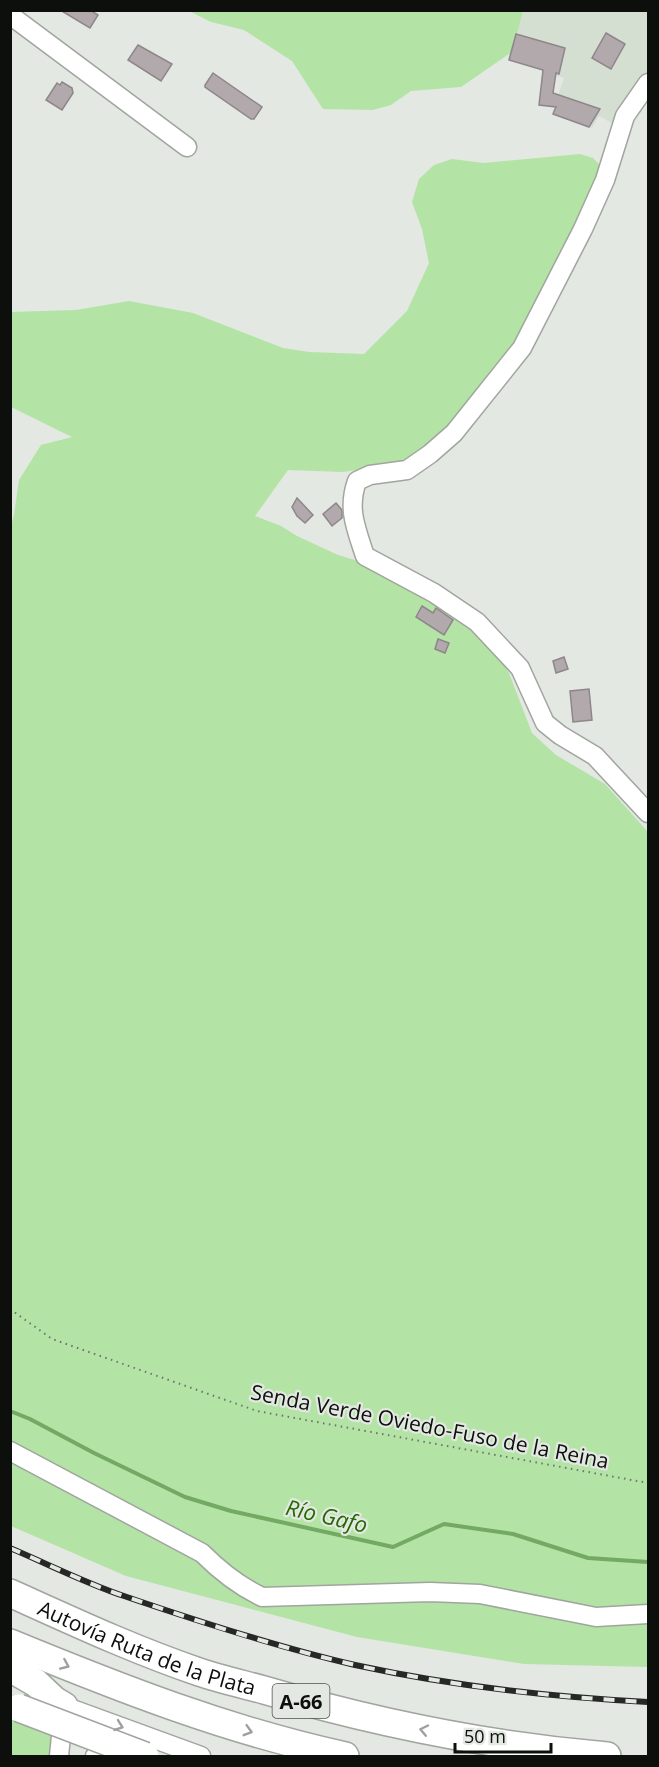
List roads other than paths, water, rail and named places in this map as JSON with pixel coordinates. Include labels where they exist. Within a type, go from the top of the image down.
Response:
[{"type":"highway","name":"Autovía Ruta de la Plata","points":[[10,1593],[102,1635],[200,1672],[321,1707],[427,1731],[546,1751],[607,1756]]},
{"type":"highway","name":"Autovía Ruta de la Plata","points":[[10,1643],[117,1687],[183,1711],[300,1746],[345,1756]]},
{"type":"highway","points":[[10,1668],[36,1683],[64,1706]]},
{"type":"highway","points":[[15,1706],[145,1756]]},
{"type":"street","points":[[10,15],[187,147]]},
{"type":"street","points":[[648,82],[625,116],[605,180],[583,229],[522,348],[454,433],[430,454],[407,470],[370,475],[357,481],[351,497],[355,526],[365,556],[434,593],[477,622],[520,668],[545,723],[595,756],[648,813]]},
{"type":"street","points":[[10,1451],[201,1553],[246,1590],[262,1597],[430,1592],[480,1594],[596,1617],[648,1614]]},
{"type":"street","points":[[59,1756],[64,1706],[201,1756]]},
{"type":"waterway","name":"Río Gafo","points":[[10,1411],[185,1497],[231,1511],[393,1547],[444,1524],[513,1534],[588,1558],[648,1562]]},
{"type":"railway","points":[[10,1548],[109,1591],[210,1625],[326,1658],[428,1679],[501,1690],[648,1702]]}]
